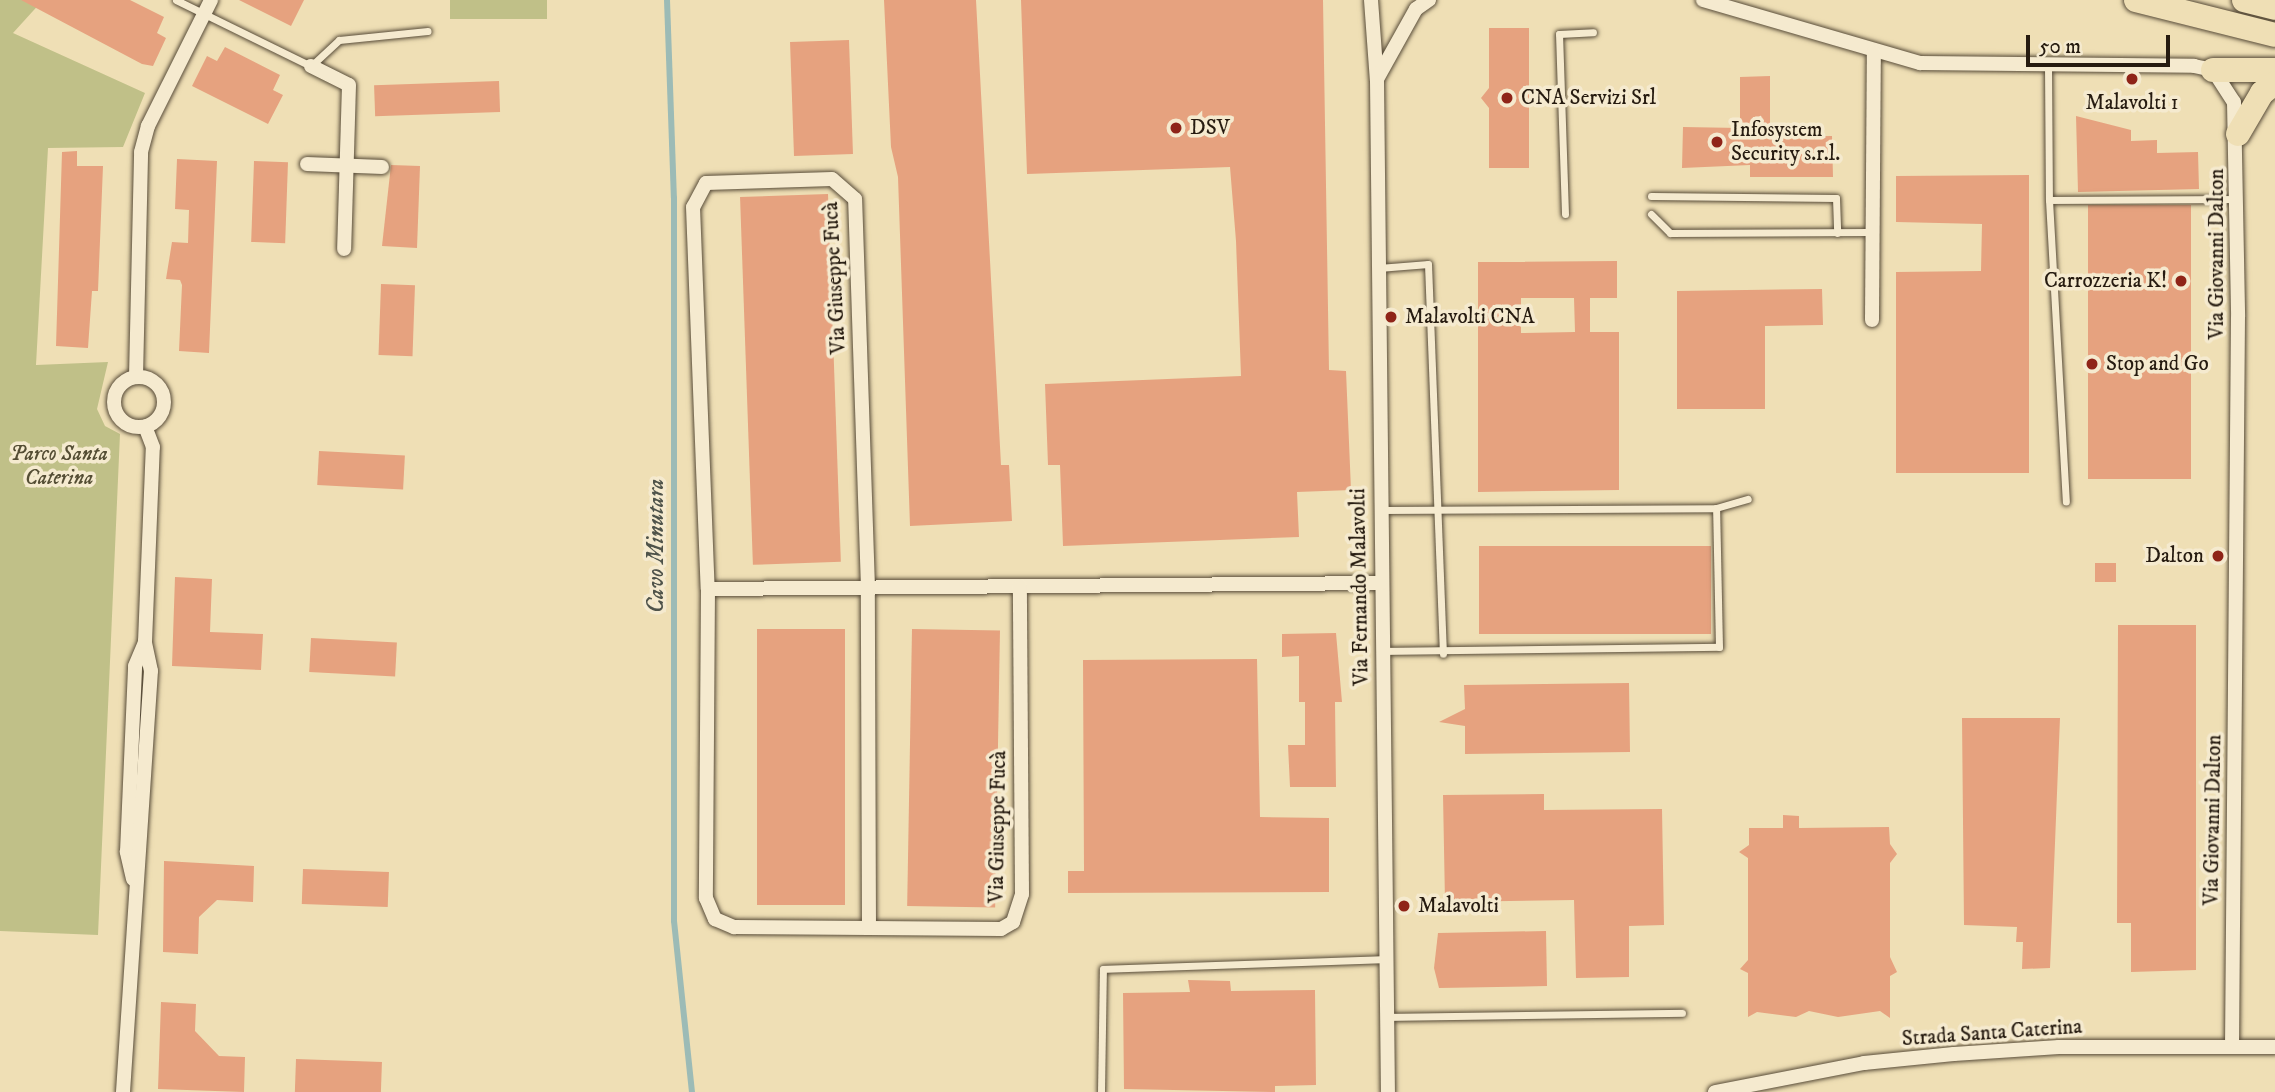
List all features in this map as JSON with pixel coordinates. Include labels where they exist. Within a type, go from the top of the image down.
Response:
[{"type":"highway","points":[[2136,0],[2275,35]]},
{"type":"highway","points":[[2244,0],[2275,8]]},
{"type":"highway","points":[[2213,70],[2275,69]]},
{"type":"highway","points":[[2238,134],[2262,93],[2275,83]]},
{"type":"street","points":[[136,377],[141,152],[211,0]]},
{"type":"street","name":"Via Fernando Malavolti","points":[[1377,81],[1416,5],[1429,0]]},
{"type":"street","points":[[1703,0],[1874,52],[1920,63],[2213,70]]},
{"type":"street","name":"Via Fernando Malavolti","points":[[1373,3],[1377,81],[1380,583],[1388,1092]]},
{"type":"street","points":[[1872,320],[1870,232],[1874,52]]},
{"type":"street","points":[[310,66],[349,85],[344,249]]},
{"type":"street","name":"Via Giovanni Dalton","points":[[2213,70],[2234,102],[2238,134],[2232,1047]]},
{"type":"street","points":[[307,164],[382,167]]},
{"type":"street","name":"Via Giuseppe Fucà","points":[[869,928],[868,588],[855,199],[842,182],[820,178],[715,180],[695,198],[708,589],[709,911],[734,927],[1002,929],[1020,910],[1020,586]]},
{"type":"street","points":[[136,377],[153,381],[164,396],[161,415],[145,426],[128,424],[116,411],[117,391],[136,377]]},
{"type":"street","points":[[123,1092],[134,881],[127,852],[135,666],[145,642],[153,447],[145,426]]},
{"type":"street","points":[[708,589],[1380,583]]},
{"type":"street","name":"Strada Santa Caterina","points":[[1716,1092],[1864,1063],[1954,1054],[2059,1047],[2275,1047]]},
{"type":"lane","points":[[176,0],[310,66],[339,40],[428,31]]},
{"type":"lane","points":[[1565,214],[1559,34],[1593,32]]},
{"type":"lane","points":[[2048,65],[2049,200],[2066,502]]},
{"type":"lane","points":[[1651,196],[1836,198],[1837,233]]},
{"type":"lane","points":[[2049,200],[2237,199]]},
{"type":"lane","points":[[1651,214],[1670,233],[1870,232]]},
{"type":"lane","points":[[1378,268],[1428,264],[1435,510],[1443,654]]},
{"type":"lane","points":[[1380,510],[1716,508],[1748,499]]},
{"type":"lane","points":[[1382,651],[1443,654],[1719,646],[1716,508]]},
{"type":"lane","points":[[1101,1092],[1103,969],[1385,959]]},
{"type":"lane","points":[[1385,1017],[1682,1013]]},
{"type":"green space","name":"Parco Santa Caterina","points":[[0,0],[43,0],[13,33],[145,93],[123,147],[48,148],[36,365],[108,362],[97,409],[105,426],[120,434],[98,935],[0,931]]},
{"type":"green space","points":[[450,0],[547,0],[547,19],[450,19]]},
{"type":"building","points":[[21,0],[130,0],[164,17],[157,33],[166,38],[153,66],[142,64]]},
{"type":"building","points":[[239,0],[304,0],[291,26]]},
{"type":"building","points":[[884,0],[976,0],[1001,465],[1009,465],[1012,521],[910,526],[898,177],[891,147]]},
{"type":"building","points":[[1021,0],[1323,0],[1329,370],[1346,371],[1351,490],[1297,492],[1299,537],[1063,546],[1060,465],[1048,465],[1045,384],[1241,376],[1236,241],[1230,167],[1027,174]]},
{"type":"building","name":"CNA Servizi Srl","points":[[1489,28],[1529,28],[1529,168],[1489,168],[1489,108],[1481,98],[1489,88]]},
{"type":"building","points":[[849,40],[853,154],[794,156],[790,42]]},
{"type":"building","points":[[225,47],[280,75],[273,90],[283,95],[268,124],[192,86],[207,56],[217,61]]},
{"type":"building","points":[[1770,76],[1770,137],[1832,136],[1833,177],[1750,177],[1750,165],[1682,168],[1683,127],[1740,128],[1740,77]]},
{"type":"building","points":[[499,81],[500,112],[375,116],[374,85]]},
{"type":"building","points":[[2076,116],[2131,130],[2131,141],[2157,140],[2157,153],[2198,152],[2199,189],[2078,192]]},
{"type":"building","points":[[77,151],[77,166],[103,166],[98,291],[92,291],[88,348],[56,346],[62,152]]},
{"type":"building","points":[[177,159],[217,161],[209,353],[179,351],[182,285],[180,280],[166,279],[172,242],[188,243],[189,210],[175,209]]},
{"type":"building","points":[[254,161],[288,162],[285,243],[251,242]]},
{"type":"building","points":[[391,165],[420,166],[417,248],[382,246]]},
{"type":"building","points":[[2029,175],[2029,473],[1896,473],[1896,272],[1981,271],[1982,224],[1896,222],[1896,176]]},
{"type":"building","points":[[828,194],[841,562],[753,565],[740,197]]},
{"type":"building","points":[[2088,205],[2191,205],[2191,479],[2088,479]]},
{"type":"building","points":[[1617,261],[1617,298],[1590,298],[1590,332],[1619,332],[1619,490],[1478,492],[1478,262]],"holes":[[[1521,298],[1574,298],[1575,332],[1521,333]]]},
{"type":"building","points":[[381,284],[415,285],[413,356],[379,355]]},
{"type":"building","points":[[1822,289],[1823,325],[1765,326],[1765,409],[1677,409],[1677,291]]},
{"type":"building","points":[[319,451],[405,456],[403,489],[317,485]]},
{"type":"building","points":[[1479,546],[1711,546],[1711,634],[1479,634]]},
{"type":"building","points":[[2095,563],[2116,563],[2116,582],[2095,582]]},
{"type":"building","points":[[175,577],[212,579],[210,632],[263,634],[261,670],[172,666]]},
{"type":"building","points":[[2118,625],[2196,625],[2196,970],[2131,972],[2131,923],[2117,923]]},
{"type":"building","points":[[757,629],[845,629],[845,905],[757,905]]},
{"type":"building","points":[[912,629],[1000,631],[995,907],[907,906]]},
{"type":"building","points":[[1336,633],[1342,702],[1335,702],[1336,787],[1290,787],[1288,745],[1305,745],[1305,702],[1299,702],[1299,656],[1282,657],[1282,634]]},
{"type":"building","points":[[311,638],[397,643],[395,676],[309,672]]},
{"type":"building","points":[[1257,659],[1260,817],[1329,818],[1329,892],[1068,893],[1068,871],[1084,871],[1083,660]]},
{"type":"building","points":[[1629,683],[1630,752],[1465,754],[1465,726],[1439,722],[1465,709],[1464,685]]},
{"type":"building","points":[[1962,718],[2060,718],[2050,968],[2022,969],[2023,942],[2016,942],[2017,927],[1964,925]]},
{"type":"building","points":[[1544,794],[1544,810],[1662,809],[1664,925],[1629,926],[1629,977],[1576,978],[1574,900],[1445,902],[1443,795]]},
{"type":"building","points":[[1783,815],[1799,816],[1799,828],[1889,827],[1890,844],[1897,854],[1890,863],[1890,957],[1897,972],[1890,976],[1890,1018],[1880,1011],[1838,1017],[1809,1011],[1796,1017],[1757,1012],[1748,1017],[1748,973],[1740,969],[1748,960],[1748,858],[1739,852],[1749,845],[1749,828],[1783,828]]},
{"type":"building","points":[[164,861],[254,866],[253,902],[217,900],[199,917],[198,954],[163,952]]},
{"type":"building","points":[[303,869],[389,872],[388,907],[302,904]]},
{"type":"building","points":[[1546,931],[1547,986],[1439,988],[1434,968],[1438,933]]},
{"type":"building","points":[[1188,980],[1230,981],[1231,991],[1315,990],[1316,1085],[1275,1086],[1275,1092],[1124,1089],[1123,993],[1190,992]]},
{"type":"building","points":[[161,1002],[196,1004],[195,1031],[219,1056],[245,1057],[244,1092],[158,1089]]},
{"type":"building","points":[[296,1059],[382,1062],[381,1092],[295,1092]]},
{"type":"waterway","name":"Cavo Minutara","points":[[667,0],[674,198],[674,921],[692,1092]]},
{"type":"place","name":"Malavolti 1","points":[[2132,79]]},
{"type":"place","name":"CNA Servizi Srl","points":[[1507,98]]},
{"type":"place","name":"DSV","points":[[1176,128]]},
{"type":"place","name":"Infosystem Security s.r.l.","points":[[1717,142]]},
{"type":"place","name":"Carrozzeria K!","points":[[2181,281]]},
{"type":"place","name":"Malavolti CNA","points":[[1391,317]]},
{"type":"place","name":"Stop and Go","points":[[2092,364]]},
{"type":"place","name":"Dalton","points":[[2218,556]]},
{"type":"place","name":"Malavolti","points":[[1404,906]]}]
